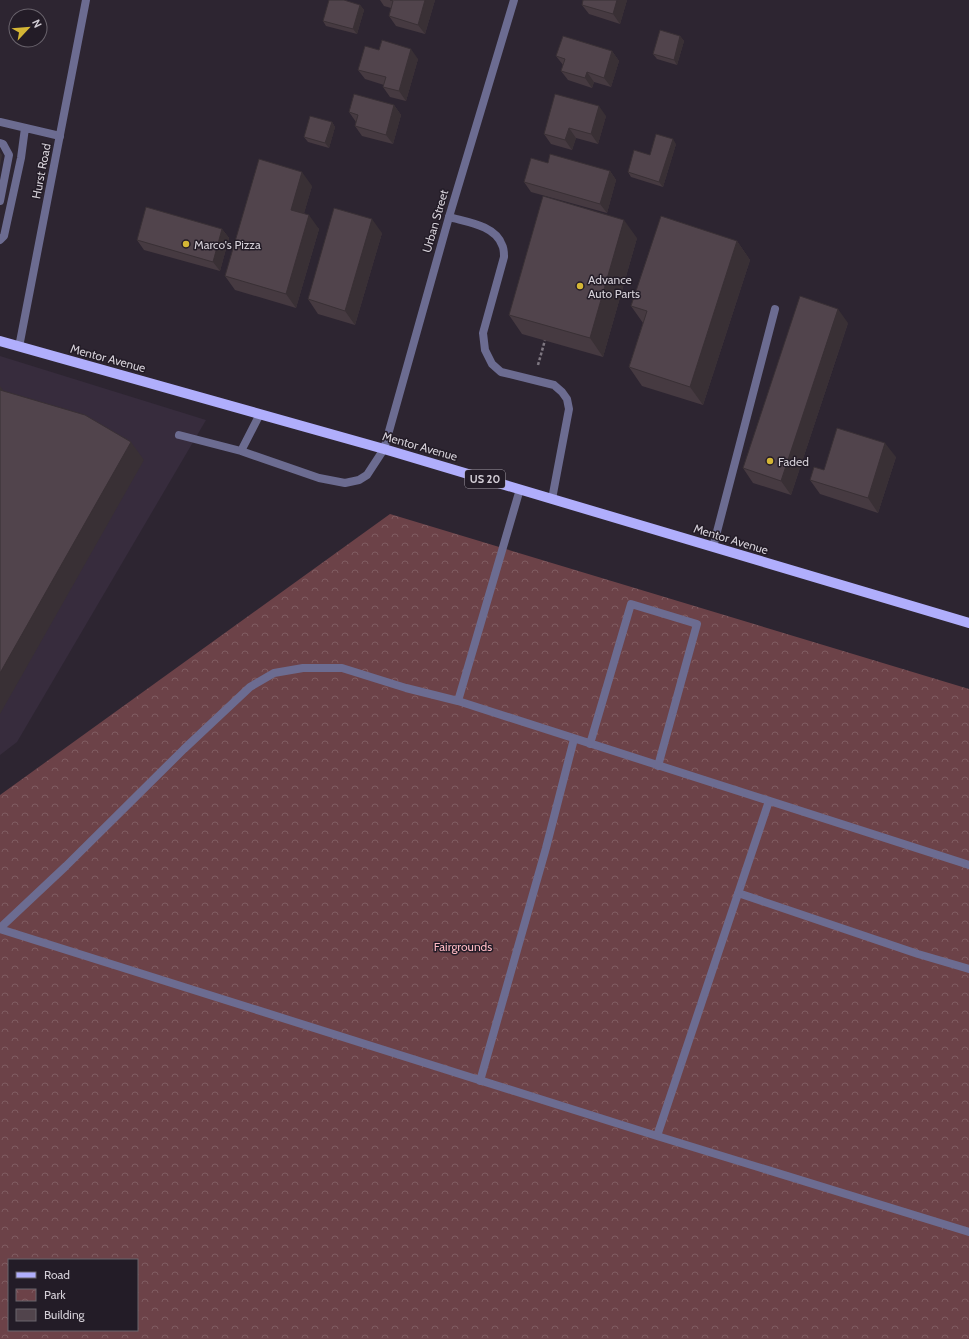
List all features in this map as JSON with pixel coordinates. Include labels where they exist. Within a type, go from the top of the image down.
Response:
[{"type":"main road","name":"Mentor Avenue","points":[[0,341],[384,449],[969,623]]},
{"type":"street","name":"Hurst Road","points":[[19,347],[86,0]]},
{"type":"street","name":"Urban Street","points":[[179,435],[241,451],[319,478],[346,483],[358,480],[367,475],[384,449],[449,217],[514,0]]},
{"type":"street","points":[[0,122],[60,136]]},
{"type":"street","points":[[0,240],[4,236],[21,158],[25,128]]},
{"type":"street","points":[[0,143],[3,144],[9,155],[0,201]]},
{"type":"street","points":[[449,217],[488,228],[496,235],[502,245],[504,257],[484,333],[485,350],[492,364],[501,372],[554,385],[567,399],[568,409],[552,499]]},
{"type":"street","points":[[713,547],[774,309]]},
{"type":"street","points":[[241,451],[260,414]]},
{"type":"street","points":[[458,701],[520,489]]},
{"type":"street","points":[[590,744],[631,604],[697,624],[658,766]]},
{"type":"street","points":[[969,865],[458,701],[406,688],[342,668],[303,668],[274,673],[250,687],[0,928],[657,1136],[969,1232]]},
{"type":"street","points":[[480,1080],[546,848],[574,739]]},
{"type":"street","points":[[657,1136],[768,801]]},
{"type":"street","points":[[738,893],[918,954],[969,969]]},
{"type":"path","points":[[534,380],[546,340]]},
{"type":"shaded area","points":[[0,356],[206,420],[17,742],[0,755]]},
{"type":"green space","name":"Fairgrounds","points":[[390,514],[969,689],[969,1339],[0,1339],[0,795]]},
{"type":"building","points":[[329,0],[344,0],[360,5],[353,29],[323,21]]},
{"type":"building","points":[[390,0],[425,0],[418,25],[389,16],[393,1]]},
{"type":"building","points":[[583,0],[617,0],[613,14],[582,5]]},
{"type":"building","points":[[660,30],[680,36],[674,60],[653,54]]},
{"type":"building","points":[[563,36],[612,51],[604,78],[587,72],[585,78],[561,71],[565,59],[556,56]]},
{"type":"building","points":[[382,40],[411,49],[399,91],[383,87],[386,77],[358,70],[365,46],[379,50]]},
{"type":"building","points":[[354,94],[394,105],[386,135],[355,126],[358,115],[349,112]]},
{"type":"building","points":[[555,94],[599,106],[591,134],[569,128],[565,140],[544,134]]},
{"type":"building","points":[[310,116],[332,122],[325,143],[304,137]]},
{"type":"building","points":[[656,134],[673,139],[659,182],[628,172],[634,150],[650,155]]},
{"type":"building","points":[[550,154],[610,171],[600,204],[524,182],[531,158],[548,163]]},
{"type":"building","points":[[259,159],[302,172],[291,210],[309,215],[286,294],[225,276]]},
{"type":"building","name":"Advance Auto Parts","points":[[543,196],[624,220],[590,338],[509,315]]},
{"type":"building","name":"Marco's Pizza","points":[[146,207],[222,229],[213,262],[137,240]]},
{"type":"building","points":[[334,208],[372,219],[345,311],[308,299]]},
{"type":"building","points":[[661,216],[737,241],[690,387],[629,367],[647,311],[631,306]]},
{"type":"building","points":[[800,296],[838,309],[781,481],[743,468]]},
{"type":"building","points":[[0,390],[85,415],[131,442],[0,673]]},
{"type":"building","points":[[837,428],[885,443],[868,498],[810,480],[814,467],[824,470]]},
{"type":"place","name":"Marco's Pizza","points":[[186,244]]},
{"type":"place","name":"Advance Auto Parts","points":[[580,286]]},
{"type":"place","name":"Faded","points":[[770,461]]}]
